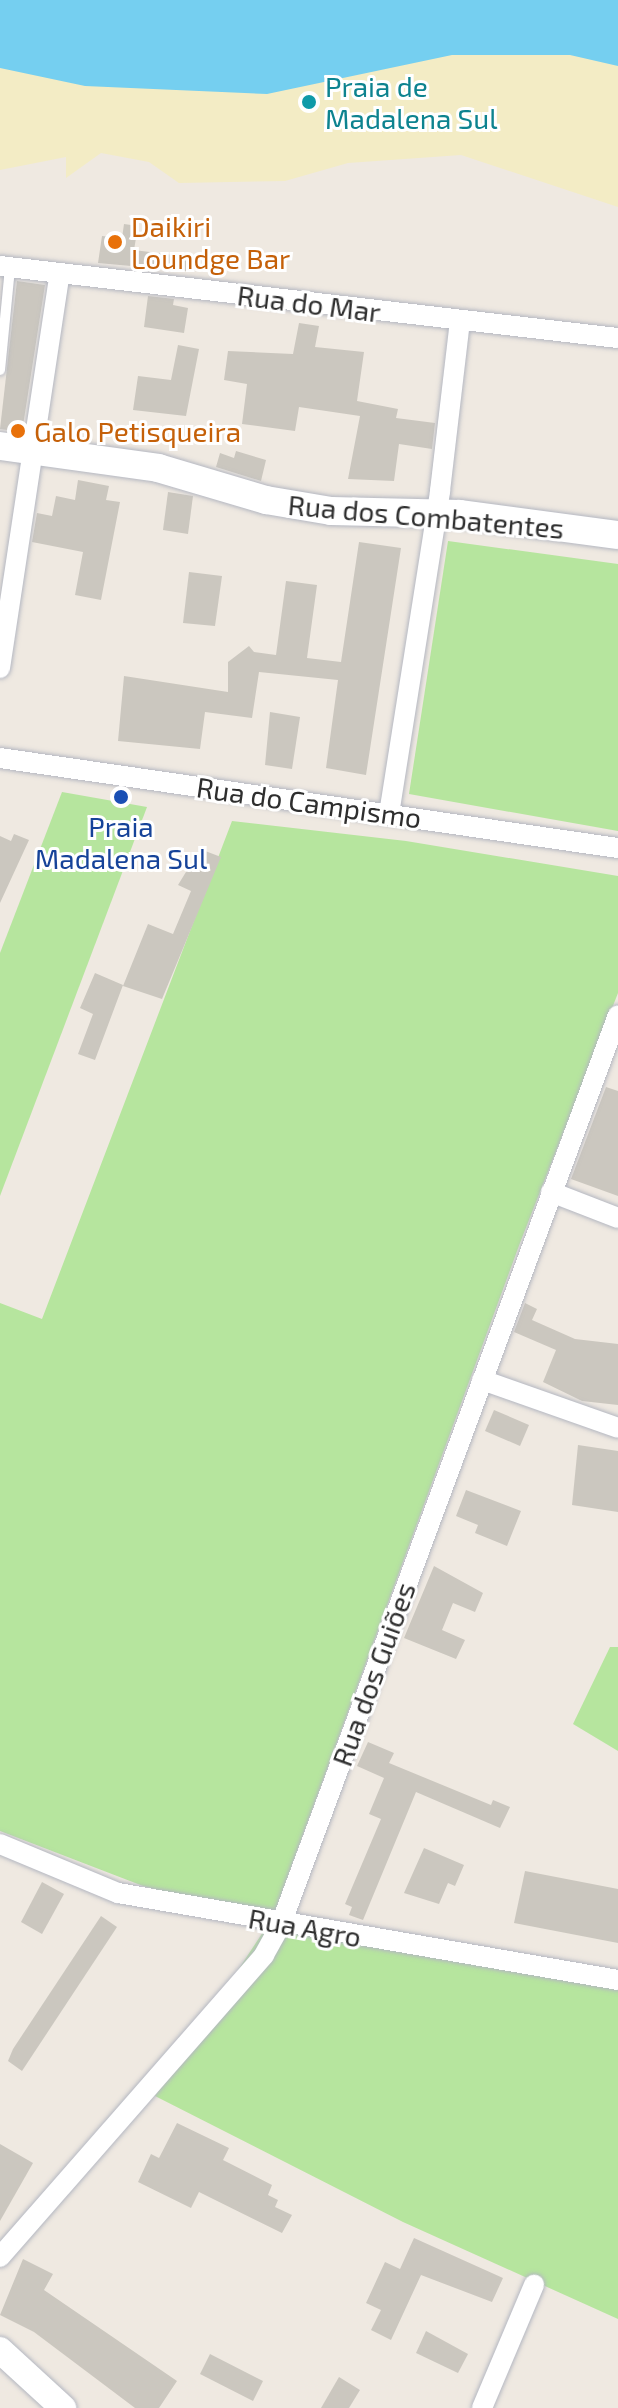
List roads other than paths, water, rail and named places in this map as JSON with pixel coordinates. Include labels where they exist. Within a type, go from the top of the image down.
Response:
[{"type":"main road","name":"Rua dos Combatentes","points":[[0,446],[158,468],[266,500],[318,509],[434,512],[618,535]]},
{"type":"street","name":"Rua do Mar","points":[[5,267],[59,276],[618,338]]},
{"type":"street","points":[[0,668],[59,276]]},
{"type":"street","points":[[389,814],[460,321]]},
{"type":"street","name":"Rua do Campismo","points":[[0,758],[618,848]]},
{"type":"street","name":"Rua dos Guiões","points":[[0,2257],[264,1955],[281,1924],[618,1015]]},
{"type":"street","points":[[551,1192],[618,1218]]},
{"type":"street","points":[[482,1380],[618,1428]]},
{"type":"street","name":"Rua Agro","points":[[0,1844],[118,1893],[281,1924],[618,1980]]},
{"type":"street","points":[[482,2408],[534,2285]]},
{"type":"street","points":[[0,2350],[63,2408]]},
{"type":"lane","points":[[0,370],[5,267]]},
{"type":"water","points":[[0,0],[618,0],[618,66],[570,55],[452,55],[267,94],[85,86],[0,68]]},
{"type":"place","name":"Praia de Madalena Sul","points":[[309,102]]},
{"type":"place","name":"Daikiri Loundge Bar","points":[[115,242]]},
{"type":"place","name":"Galo Petisqueira","points":[[18,431]]},
{"type":"place","name":"Praia Madalena Sul","points":[[121,797]]}]
